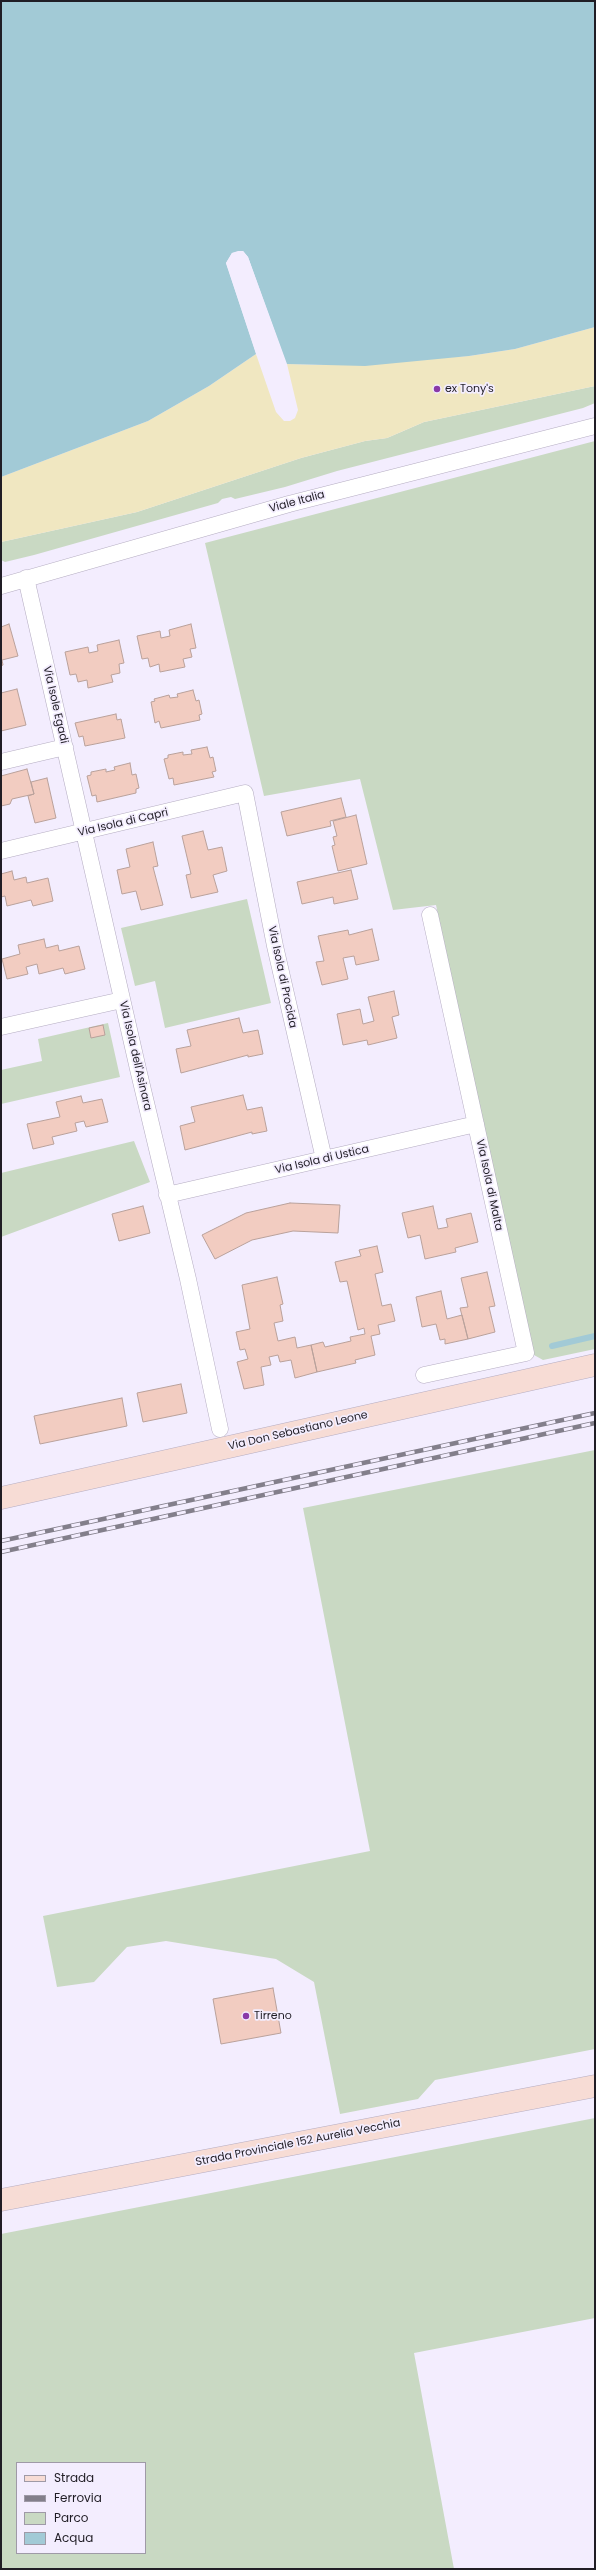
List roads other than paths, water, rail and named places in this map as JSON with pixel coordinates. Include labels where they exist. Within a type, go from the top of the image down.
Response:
[{"type":"street","name":"Viale Italia","points":[[1,586],[289,504],[595,426]]},
{"type":"street","name":"Via Isole Egadi","points":[[26,578],[83,832]]},
{"type":"street","points":[[1,762],[65,747]]},
{"type":"street","name":"Via Isola di Capri","points":[[1,852],[245,793]]},
{"type":"street","name":"Via Isola di Procida","points":[[245,793],[275,946],[324,1159]]},
{"type":"street","name":"Via Isola dell'Asinara","points":[[83,832],[167,1195],[189,1283],[220,1429]]},
{"type":"street","name":"Via Isola di Malta","points":[[424,1375],[526,1353],[430,915]]},
{"type":"street","points":[[1,1027],[122,1000]]},
{"type":"street","name":"Via Isola di Ustica","points":[[167,1195],[476,1124]]},
{"type":"street","name":"Via Don Sebastiano Leone","points":[[1,1498],[595,1365]]},
{"type":"street","name":"Strada Provinciale 152 Aurelia Vecchia","points":[[1,2200],[595,2086]]},
{"type":"water","points":[[1,1],[595,1],[595,327],[515,349],[469,356],[365,366],[287,364],[248,257],[243,251],[232,253],[226,263],[256,354],[209,386],[148,421],[1,477]]},
{"type":"waterway","points":[[552,1346],[595,1336]]},
{"type":"railway","points":[[1,1541],[595,1413]]},
{"type":"railway","points":[[1,1552],[595,1423]]},
{"type":"place","name":"ex Tony's","points":[[437,389]]},
{"type":"place","name":"Tirreno","points":[[246,2016]]}]
